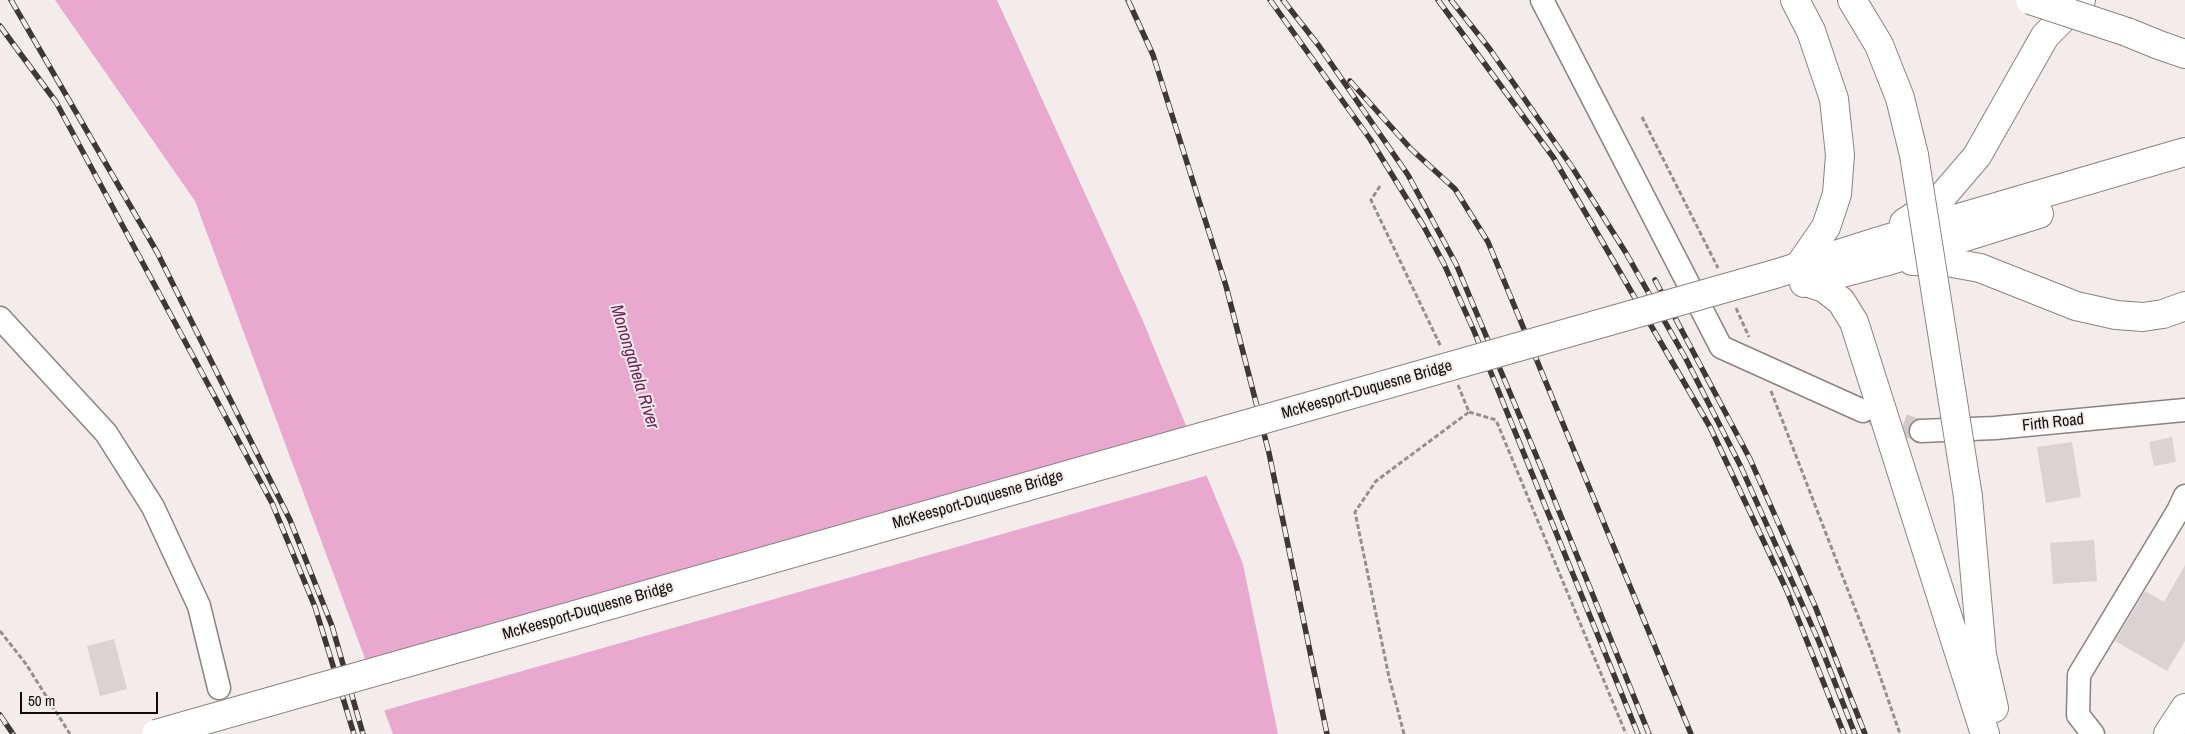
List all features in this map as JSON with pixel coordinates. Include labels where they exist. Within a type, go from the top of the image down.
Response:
[{"type":"main road","points":[[1790,278],[1826,227],[1837,194],[1840,156],[1834,99],[1810,31],[1795,0]]},
{"type":"main road","points":[[1852,0],[1879,45],[1900,98],[1914,155],[1968,497],[1982,655],[2001,734]]},
{"type":"main road","points":[[2030,0],[2185,54]]},
{"type":"main road","points":[[1881,252],[1941,198],[1977,156],[2045,36],[2081,0]]},
{"type":"main road","points":[[1881,252],[2185,152]]},
{"type":"main road","points":[[1790,278],[2185,169]]},
{"type":"main road","points":[[1881,252],[1980,268],[2076,306],[2116,315],[2144,317],[2163,314],[2185,306]]},
{"type":"main road","points":[[1790,278],[1824,288],[1841,301],[1854,322],[1985,734]]},
{"type":"main road","name":"McKeesport-Duquesne Bridge","points":[[156,734],[1790,278]]},
{"type":"main road","name":"McKeesport-Duquesne Bridge","points":[[213,734],[1790,278]]},
{"type":"main road","points":[[2168,734],[2185,708]]},
{"type":"street","points":[[1542,0],[1722,347],[1863,411]]},
{"type":"street","points":[[0,318],[106,433],[153,507],[199,606],[219,688]]},
{"type":"street","name":"Firth Road","points":[[1921,430],[1995,428],[2185,410]]},
{"type":"street","points":[[2093,734],[2078,715],[2079,675],[2178,511],[2185,496]]},
{"type":"path","points":[[1642,117],[1705,239],[1721,275]]},
{"type":"path","points":[[1380,186],[1371,200],[1443,351]]},
{"type":"path","points":[[1733,302],[1762,366],[1871,650],[1900,734]]},
{"type":"path","points":[[1454,377],[1469,412]]},
{"type":"path","points":[[1404,734],[1389,677],[1355,512],[1376,481],[1469,412]]},
{"type":"path","points":[[1469,412],[1496,420],[1626,734]]},
{"type":"path","points":[[0,631],[26,664],[70,734]]},
{"type":"water","name":"Monongahela River","points":[[55,0],[997,0],[1143,321],[1243,564],[1278,734],[393,734],[195,201]]},
{"type":"pier","points":[[1190,427],[1209,475],[382,711],[364,664]]},
{"type":"building","points":[[2172,437],[2176,462],[2154,466],[2149,442]]},
{"type":"building","points":[[2072,442],[2081,497],[2046,503],[2037,447]]},
{"type":"building","points":[[2094,540],[2097,581],[2053,584],[2050,543]]},
{"type":"building","points":[[2185,565],[2185,641],[2167,671],[2115,641],[2145,591],[2164,602]]},
{"type":"building","points":[[114,639],[127,689],[100,696],[87,646]]},
{"type":"tunnel","points":[[1872,414],[1921,431]]},
{"type":"railway","points":[[11,0],[157,252],[290,520],[332,626],[363,734]]},
{"type":"railway","points":[[1128,0],[1153,55],[1226,286],[1269,453],[1327,734]]},
{"type":"railway","points":[[1270,0],[1370,139],[1423,225],[1444,264],[1474,331],[1638,734]]},
{"type":"railway","points":[[1283,0],[1319,46],[1408,175],[1456,264],[1546,479],[1649,734]]},
{"type":"railway","points":[[1438,0],[1553,157],[1710,427],[1787,591],[1844,734]]},
{"type":"railway","points":[[1451,0],[1489,48],[1572,167],[1626,253],[1686,359],[1741,467],[1819,642],[1855,734]]},
{"type":"railway","points":[[0,26],[56,102],[272,503],[315,607],[354,734]]},
{"type":"railway","points":[[1350,81],[1411,149],[1455,189],[1488,242],[1691,734]]},
{"type":"railway","points":[[1655,280],[1750,459],[1815,606],[1865,734]]},
{"type":"railway","points":[[0,715],[13,734]]}]
